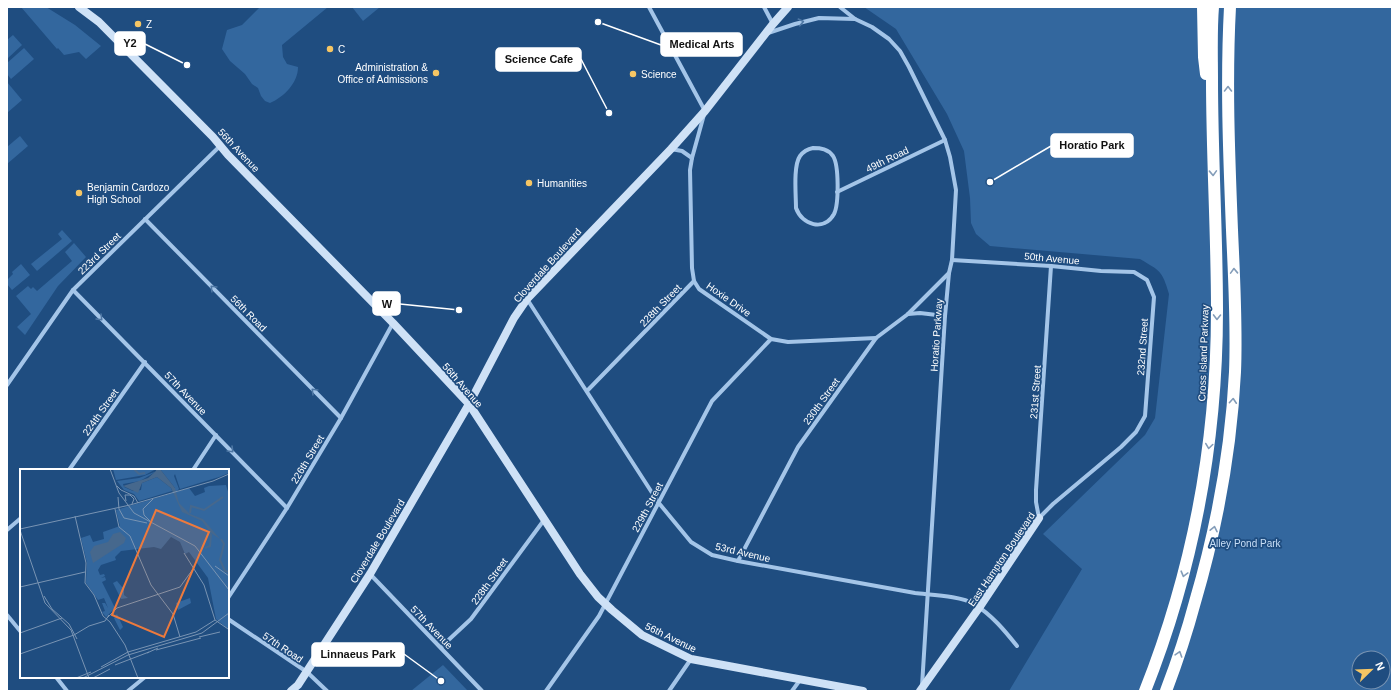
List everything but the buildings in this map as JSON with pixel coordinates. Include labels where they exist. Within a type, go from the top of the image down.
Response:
[{"type":"highway","points":[[1203,7],[1204,57],[1212,134]]},
{"type":"highway","name":"Cross Island Parkway","points":[[1145,691],[1174,609],[1190,551],[1202,492],[1210,435],[1216,373],[1217,309],[1212,134],[1213,7]]},
{"type":"highway","points":[[1166,691],[1174,671],[1208,560],[1221,497],[1230,435],[1235,372],[1235,312],[1227,59],[1230,7]]},
{"type":"highway","points":[[1227,59],[1236,7]]},
{"type":"street","name":"56th Avenue","points":[[79,7],[100,22],[393,323],[469,404],[580,574],[605,604],[642,635],[691,659],[863,691]]},
{"type":"street","points":[[649,7],[705,111]]},
{"type":"street","points":[[764,7],[773,24]]},
{"type":"street","name":"Cloverdale Boulevard","points":[[291,691],[298,685],[307,672],[370,574],[469,404],[514,318],[527,299],[705,111],[764,35],[788,7]]},
{"type":"street","name":"Horatio Parkway","points":[[840,7],[855,19],[872,27],[900,51],[945,140],[950,157],[956,190],[952,260],[949,273],[945,316],[921,690]]},
{"type":"street","name":"Horatio Parkway","points":[[764,35],[795,24],[819,18],[855,19]]},
{"type":"street","name":"Hoxie Drive","points":[[705,111],[690,170],[692,268],[694,281],[699,289],[771,339],[788,342],[876,338]]},
{"type":"street","name":"49th Road","points":[[837,192],[945,140]]},
{"type":"street","name":"223rd Street","points":[[7,385],[73,290],[220,146]]},
{"type":"street","points":[[813,148],[820,148],[834,157],[837,166],[837,192],[834,214],[826,222],[818,225],[811,224],[801,217],[796,208],[796,164],[804,152],[813,148]]},
{"type":"street","points":[[670,149],[682,151],[692,158]]},
{"type":"street","name":"56th Road","points":[[145,219],[341,418]]},
{"type":"street","name":"50th Avenue","points":[[952,260],[1134,272],[1147,280]]},
{"type":"street","name":"231st Street","points":[[1039,518],[1036,502],[1036,490],[1051,266]]},
{"type":"street","name":"230th Street","points":[[738,562],[798,447],[876,338],[908,314],[949,273]]},
{"type":"street","name":"232nd Street","points":[[1145,416],[1154,297],[1147,280]]},
{"type":"street","name":"228th Street","points":[[586,391],[694,281]]},
{"type":"street","name":"57th Avenue","points":[[73,290],[288,508]]},
{"type":"street","name":"53rd Avenue","points":[[527,299],[658,502],[691,542],[712,555],[738,562],[927,595],[964,600],[979,608],[1003,628],[1017,646]]},
{"type":"street","points":[[908,314],[920,313],[945,316]]},
{"type":"street","name":"226th Street","points":[[229,596],[288,508],[341,418],[393,323]]},
{"type":"street","name":"229th Street","points":[[546,691],[599,616],[712,401],[771,339]]},
{"type":"street","name":"224th Street","points":[[70,469],[145,362]]},
{"type":"street","name":"East Hampton Boulevard","points":[[921,690],[979,608],[1039,518],[1053,504],[1121,447],[1136,432],[1145,416]]},
{"type":"street","points":[[194,469],[216,435]]},
{"type":"street","points":[[7,530],[20,519]]},
{"type":"street","name":"228th Street","points":[[440,647],[471,619],[544,520]]},
{"type":"street","name":"57th Avenue","points":[[370,574],[482,691]]},
{"type":"street","points":[[7,614],[20,631]]},
{"type":"street","name":"57th Road","points":[[229,620],[307,672],[327,691]]},
{"type":"street","points":[[669,691],[691,659]]},
{"type":"street","points":[[57,678],[67,691]]},
{"type":"street","points":[[128,691],[144,678]]},
{"type":"street","points":[[792,691],[800,680]]},
{"type":"green space","points":[[21,7],[46,7],[75,25],[101,46],[86,59],[79,52],[64,55],[58,48],[57,49]]},
{"type":"green space","points":[[260,7],[328,7],[282,45],[283,57],[287,64],[298,67],[296,79],[285,93],[270,103],[265,101],[258,88],[252,84],[245,74],[230,61],[222,49],[227,30],[242,25]]},
{"type":"green space","points":[[352,7],[380,7],[363,21]]},
{"type":"green space","name":"Alley Pond Park","points":[[864,7],[1392,7],[1392,691],[1009,691],[1082,569],[1043,534],[1145,435],[1155,418],[1169,294],[1164,280],[1159,272],[1140,259],[990,246],[976,234],[971,223],[970,198],[964,151],[947,114],[896,29]]},
{"type":"green space","points":[[13,35],[22,45],[7,59],[7,40]]},
{"type":"green space","points":[[24,48],[34,59],[11,79],[7,74],[7,63]]},
{"type":"green space","points":[[7,82],[22,100],[7,113]]},
{"type":"green space","points":[[20,136],[28,146],[7,164],[7,147]]},
{"type":"green space","points":[[62,230],[72,241],[37,271],[31,264],[62,239],[58,234]]},
{"type":"green space","points":[[74,243],[86,257],[58,286],[25,335],[17,327],[31,314],[16,296],[28,286],[31,289],[33,287],[37,291],[72,261],[65,252]]},
{"type":"green space","points":[[21,264],[30,275],[12,290],[7,284],[7,280],[13,274],[12,272]]},
{"type":"green space","points":[[443,665],[468,691],[411,691]]},
{"type":"place","name":"Medical Arts","points":[[598,22]]},
{"type":"place","name":"Z","points":[[138,24]]},
{"type":"place","name":"C","points":[[330,49]]},
{"type":"place","name":"Y2","points":[[187,65]]},
{"type":"place","name":"Administration & Office of Admissions","points":[[436,73]]},
{"type":"place","name":"Science","points":[[633,74]]},
{"type":"place","name":"Science Cafe","points":[[609,113]]},
{"type":"place","name":"Horatio Park","points":[[990,182]]},
{"type":"place","name":"Humanities","points":[[529,183]]},
{"type":"place","name":"Benjamin Cardozo High School","points":[[79,193]]},
{"type":"place","name":"W","points":[[459,310]]},
{"type":"place","name":"Linnaeus Park","points":[[441,681]]}]
